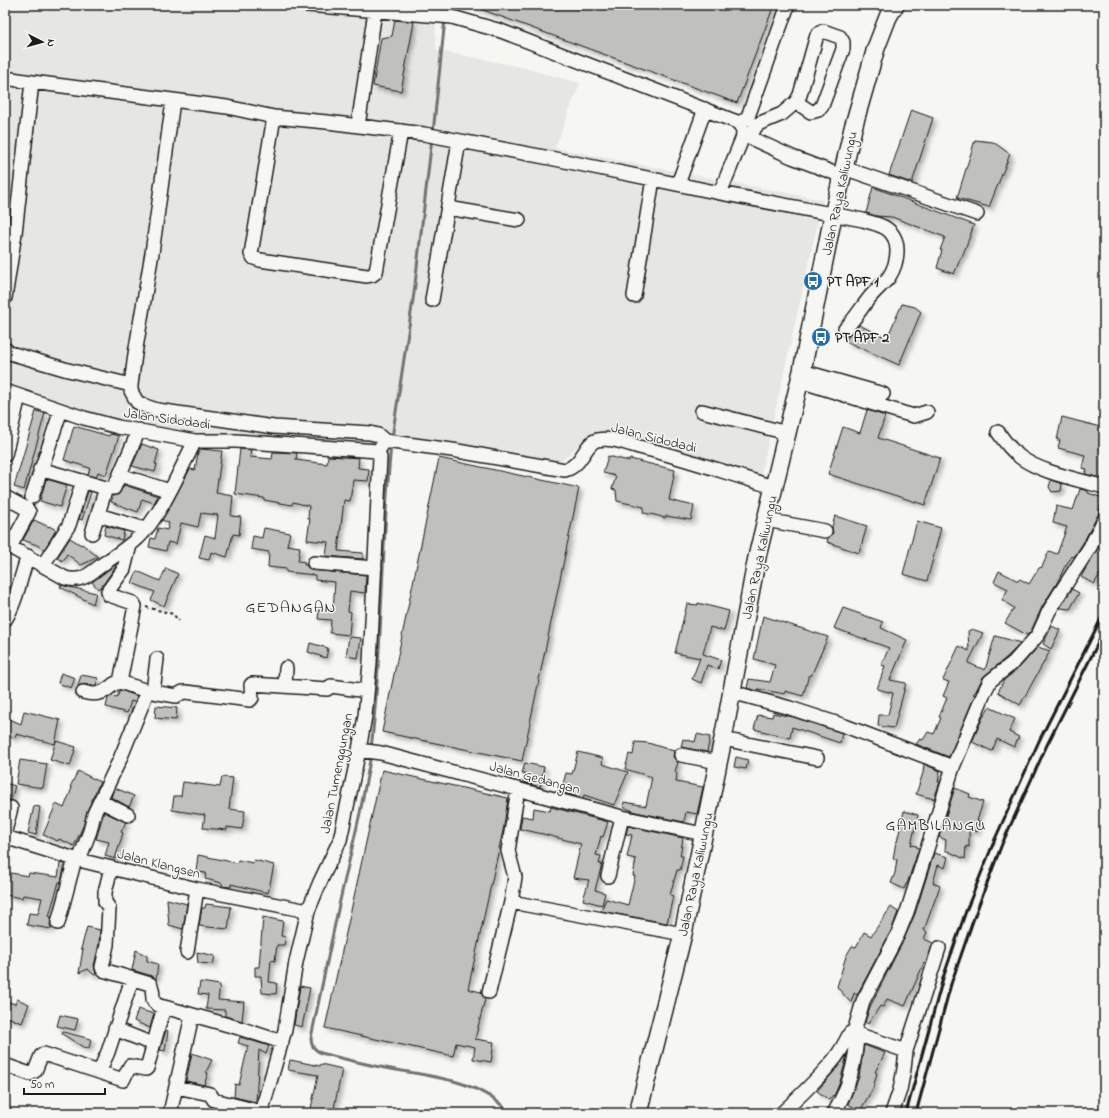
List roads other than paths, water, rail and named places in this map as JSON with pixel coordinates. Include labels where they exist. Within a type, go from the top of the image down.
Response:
[{"type":"main road","name":"Jalan Raya Kaliwungu","points":[[638,1113],[683,934],[723,739],[757,557],[801,376],[852,128],[867,75],[886,23],[895,5]]},
{"type":"street","points":[[308,5],[452,17],[501,31],[737,122],[744,132],[792,157],[977,214]]},
{"type":"street","points":[[720,193],[742,139],[750,111],[788,5]]},
{"type":"street","points":[[358,126],[375,11]]},
{"type":"street","points":[[744,132],[754,129],[758,124],[782,114],[796,102],[800,95],[817,35],[823,31],[840,37],[843,42],[843,49],[822,106],[818,110],[811,112],[796,102]]},
{"type":"street","points":[[5,78],[227,107],[274,117],[424,134],[555,159],[833,216],[863,220],[887,229],[895,239],[897,258],[890,275],[871,296],[856,318],[845,329]]},
{"type":"street","points":[[5,298],[15,233],[32,82]]},
{"type":"street","points":[[173,101],[152,253],[131,385],[131,391],[137,402],[157,410],[274,427],[370,433],[378,435],[387,444]]},
{"type":"street","points":[[678,184],[705,109]]},
{"type":"street","points":[[274,117],[252,254],[254,258],[367,276],[376,272],[401,131]]},
{"type":"street","points":[[432,300],[459,141]]},
{"type":"street","points":[[634,296],[653,179]]},
{"type":"street","points":[[448,208],[520,220]]},
{"type":"street","points":[[5,349],[10,353],[68,370],[131,385]]},
{"type":"street","points":[[801,376],[883,394]]},
{"type":"street","points":[[801,376],[903,413],[914,416],[927,412]]},
{"type":"street","name":"Jalan Sidodadi","points":[[5,391],[13,404],[61,410],[118,427],[195,441],[387,444],[459,451],[565,470],[572,468],[596,440],[610,440],[670,454],[774,488]]},
{"type":"street","points":[[5,451],[13,404]]},
{"type":"street","points":[[32,498],[40,469],[61,410]]},
{"type":"street","points":[[702,411],[787,433]]},
{"type":"street","points":[[40,469],[106,488],[114,488],[138,430]]},
{"type":"street","points":[[998,432],[1012,450],[1034,466],[1104,487]]},
{"type":"street","points":[[5,497],[29,512],[8,545],[65,578],[73,580],[80,579],[130,548],[139,538],[159,510],[170,491],[195,441]]},
{"type":"street","name":"Jalan Tumenggungan","points":[[261,1112],[285,1030],[296,962],[308,912],[320,882],[340,840],[362,750],[375,568],[380,457],[387,444]]},
{"type":"street","points":[[120,475],[170,491]]},
{"type":"street","points":[[43,565],[67,530],[83,482]]},
{"type":"street","points":[[92,533],[106,488]]},
{"type":"street","points":[[98,515],[145,529]]},
{"type":"street","points":[[766,520],[825,532]]},
{"type":"street","points":[[834,1113],[853,1071],[856,1051],[855,1033],[863,1001],[898,934],[953,767],[988,685],[990,681],[1014,662],[1036,638],[1060,593],[1090,547],[1104,520]]},
{"type":"street","points":[[120,682],[135,604],[109,595],[108,591],[122,573],[130,548]]},
{"type":"street","points":[[5,620],[17,595],[28,556]]},
{"type":"street","points":[[314,563],[375,568]]},
{"type":"street","points":[[58,923],[77,859],[90,831],[94,814],[120,759],[142,706],[150,692],[157,659]]},
{"type":"street","points":[[285,686],[286,668]]},
{"type":"street","points":[[84,692],[98,694],[108,689],[114,683],[120,682],[150,692],[176,696],[186,692],[250,700],[252,698],[251,685],[256,684],[327,689],[331,680],[367,691]]},
{"type":"street","points":[[732,692],[790,708],[844,726],[953,767]]},
{"type":"street","points":[[723,739],[817,758]]},
{"type":"street","name":"Jalan Gedangan","points":[[362,750],[381,753],[622,817],[703,834]]},
{"type":"street","points":[[681,755],[718,762]]},
{"type":"street","points":[[489,992],[511,902],[515,877],[508,851],[518,789]]},
{"type":"street","points":[[100,801],[128,815]]},
{"type":"street","points":[[5,831],[11,808]]},
{"type":"street","points":[[608,876],[622,817]]},
{"type":"street","name":"Jalan Klangsen","points":[[5,837],[111,868],[197,889],[308,912]]},
{"type":"street","points":[[111,868],[105,892],[105,902],[109,908],[107,945],[102,968],[103,970],[150,984],[154,1004],[157,1006],[239,1028],[282,1042]]},
{"type":"street","points":[[187,952],[197,889]]},
{"type":"street","points":[[511,902],[683,934]]},
{"type":"street","points":[[892,1113],[900,1090],[906,1051],[939,948]]},
{"type":"street","points":[[99,1072],[108,1052],[132,978]]},
{"type":"street","points":[[5,1065],[30,1074],[35,1071],[41,1056],[44,1054],[122,1080],[130,1066],[147,1068],[164,1007]]},
{"type":"street","points":[[170,1113],[192,1016]]},
{"type":"street","points":[[115,1029],[145,1041]]},
{"type":"street","points":[[782,1113],[832,1062],[850,1033],[855,1033],[906,1051]]},
{"type":"street","points":[[176,1087],[210,1094],[214,1100],[261,1112]]},
{"type":"waterway","points":[[445,13],[446,5]]},
{"type":"waterway","points":[[433,133],[445,19]]},
{"type":"waterway","points":[[392,438],[414,293],[432,138]]},
{"type":"waterway","points":[[371,749],[378,673],[385,521],[391,445]]},
{"type":"waterway","points":[[371,755],[360,813],[311,1038],[312,1045],[321,1053],[347,1060],[439,1077],[469,1086],[484,1093],[510,1113]]},
{"type":"railway","points":[[906,1113],[943,978],[966,911],[995,839],[1039,741],[1104,613]]},
{"type":"railway","points":[[916,1113],[951,984],[1002,844],[1047,745],[1104,631]]},
{"type":"place","name":"PT APF 1","points":[[813,281]]},
{"type":"place","name":"PT APF 2","points":[[821,337]]},
{"type":"district","name":"GEDANGAN","points":[[291,606]]},
{"type":"district","name":"GAMBILANGU","points":[[936,824]]}]
